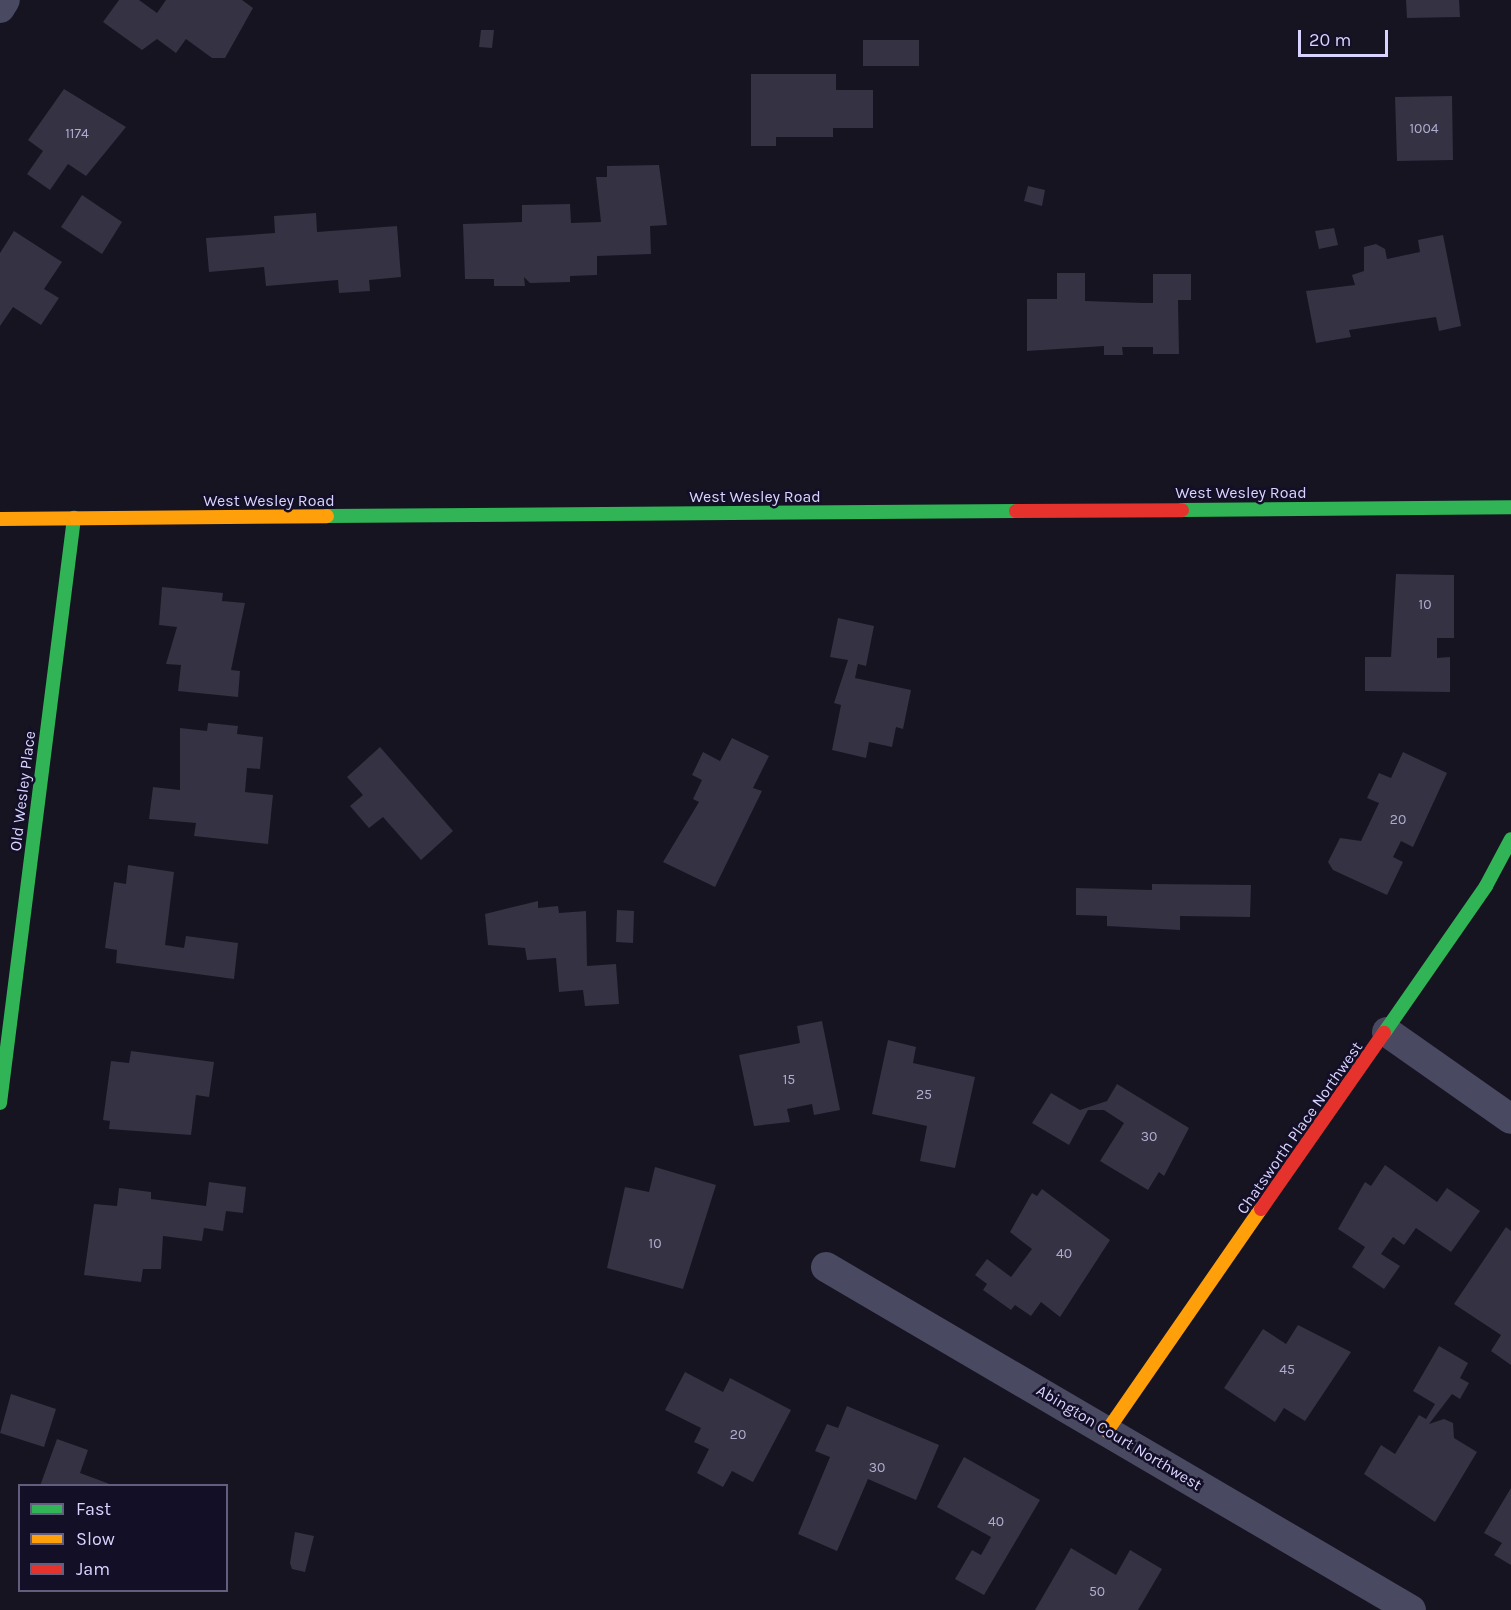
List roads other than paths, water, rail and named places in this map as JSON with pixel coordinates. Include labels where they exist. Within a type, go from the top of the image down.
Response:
[{"type":"street","points":[[0,8],[5,0]]},
{"type":"street","name":"West Wesley Road","points":[[0,519],[1511,507]]},
{"type":"street","name":"Old Wesley Place","points":[[0,1103],[74,519]]},
{"type":"street","name":"Chatsworth Place Northwest","points":[[1107,1431],[1387,1032],[1486,886],[1511,839]]},
{"type":"street","points":[[1387,1032],[1511,1119]]},
{"type":"street","name":"Abington Court Northwest","points":[[826,1267],[1411,1610]]}]
